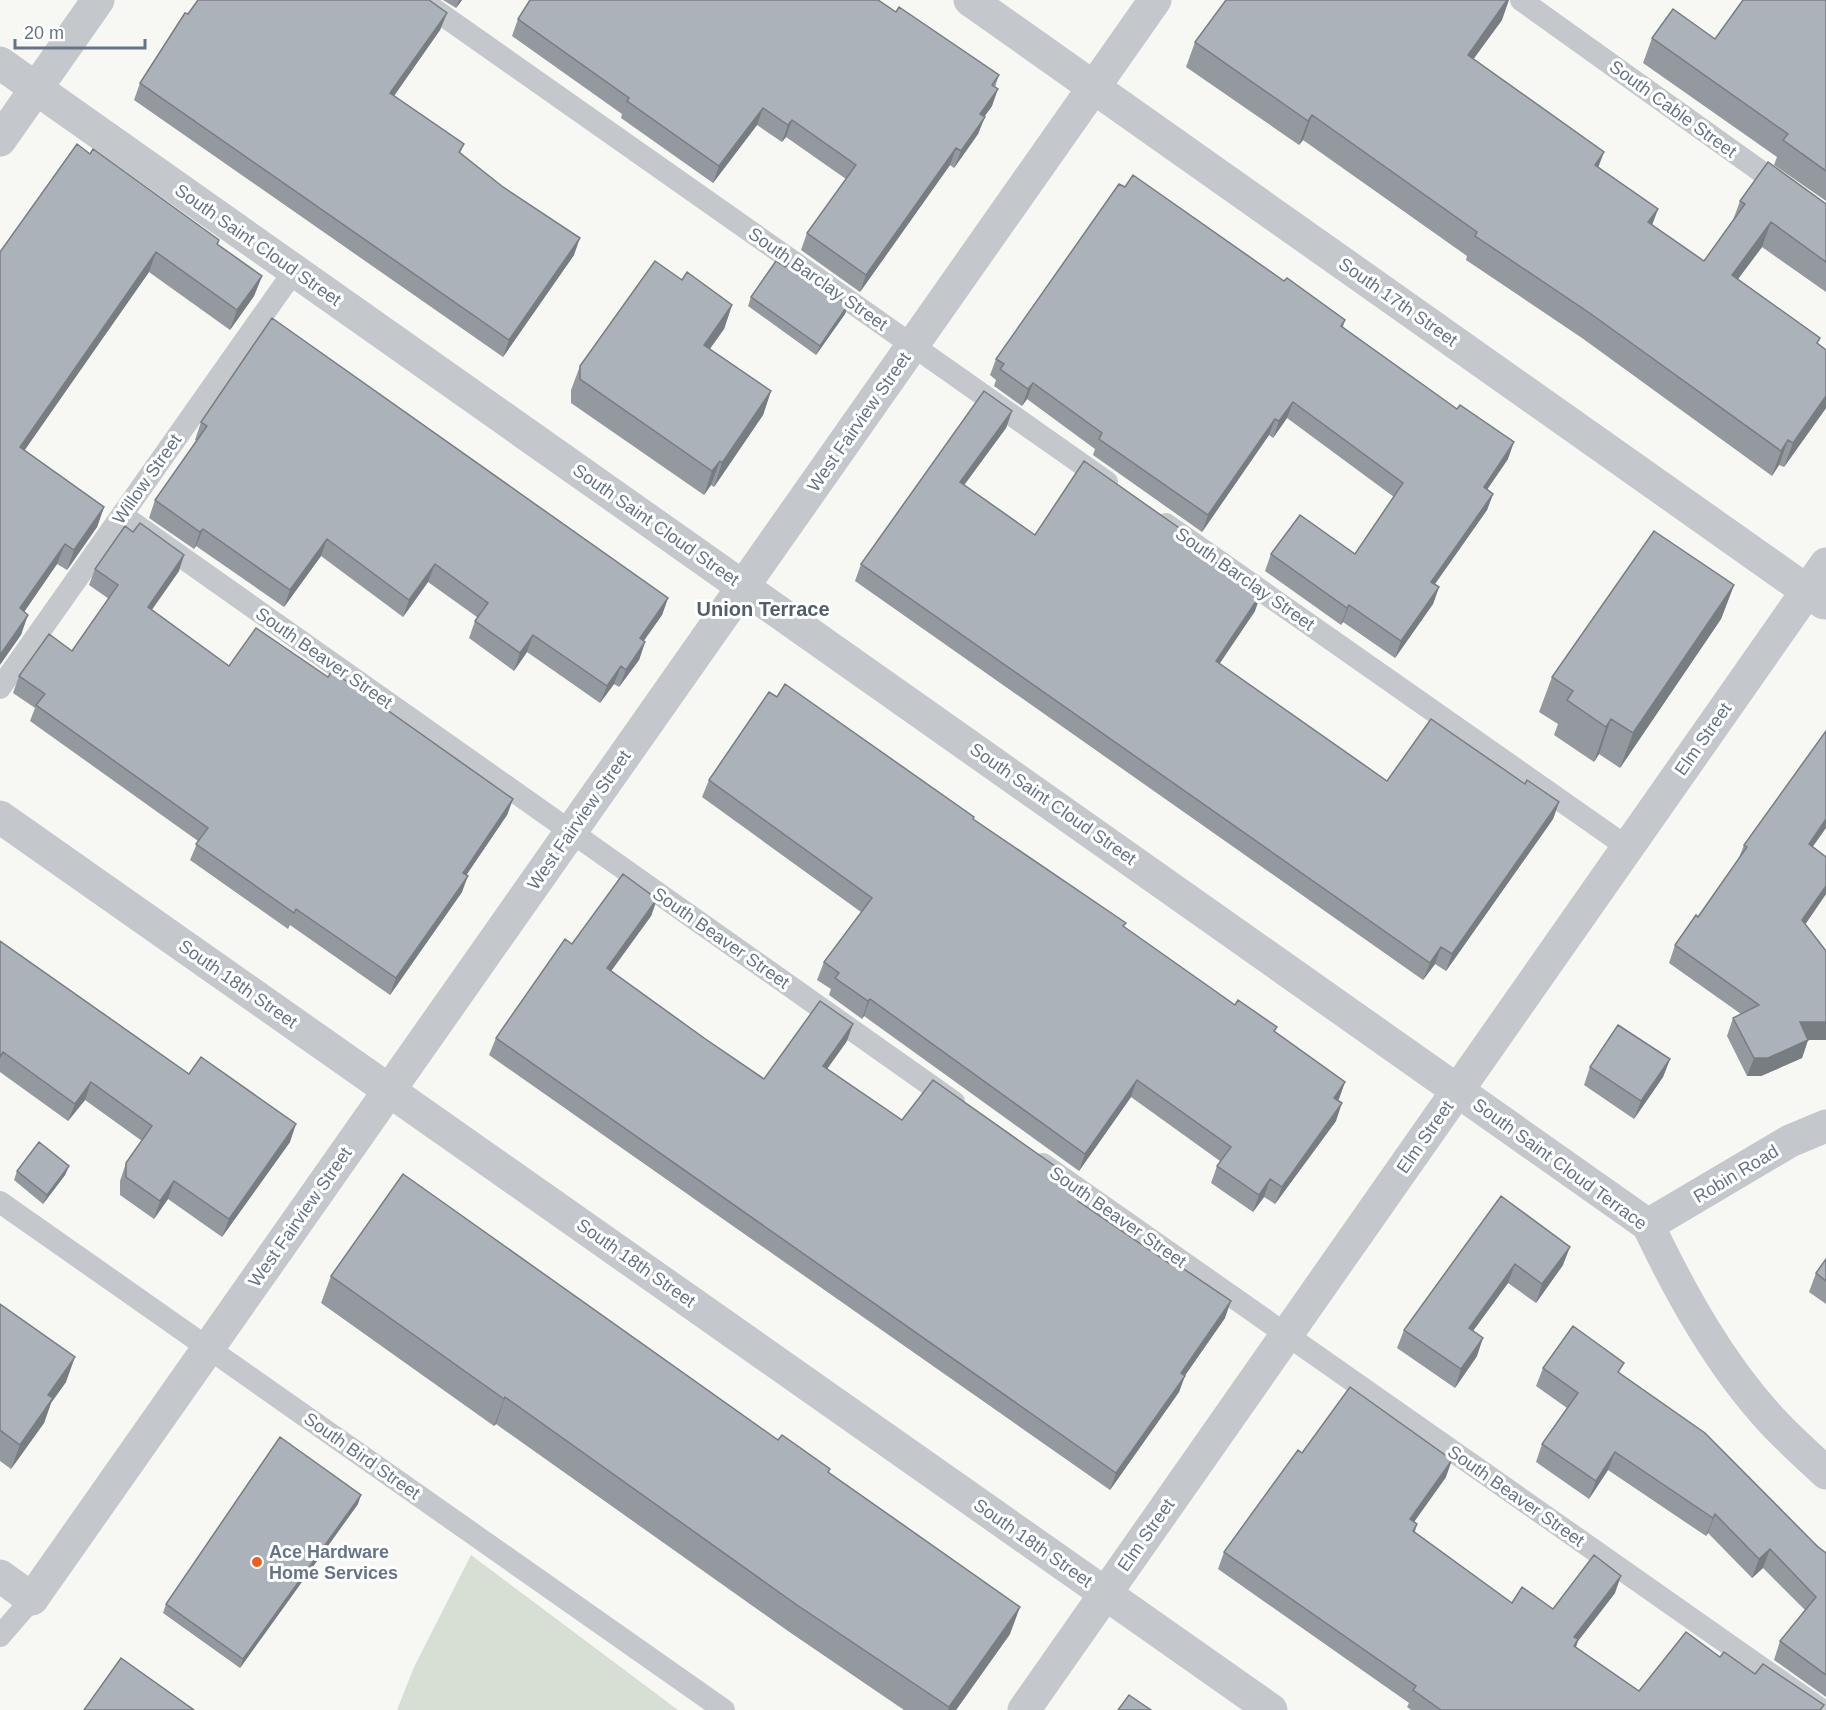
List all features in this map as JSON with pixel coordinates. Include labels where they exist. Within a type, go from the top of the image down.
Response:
[{"type":"street","points":[[0,140],[98,0]]},
{"type":"street","name":"South 17th Street","points":[[970,0],[1817,597]]},
{"type":"street","name":"West Fairview Street","points":[[32,1599],[1155,0]]},
{"type":"street","name":"South Saint Cloud Street","points":[[0,63],[1458,1089]]},
{"type":"street","name":"Elm Street","points":[[1024,1710],[1627,847],[1817,597],[1826,564]]},
{"type":"street","name":"South 18th Street","points":[[0,817],[1271,1710]]},
{"type":"street","name":"South Saint Cloud Terrace","points":[[1458,1089],[1648,1225],[1673,1278],[1721,1356],[1772,1421],[1826,1473]]},
{"type":"street","name":"Robin Road","points":[[1648,1225],[1790,1142],[1826,1125]]},
{"type":"street","points":[[0,1576],[32,1599]]},
{"type":"lane","name":"South Barclay Street","points":[[421,0],[1126,496]]},
{"type":"lane","name":"South Cable Street","points":[[1521,0],[1826,218]]},
{"type":"lane","name":"Willow Street","points":[[0,688],[294,271]]},
{"type":"lane","name":"South Barclay Street","points":[[1146,510],[1627,847]]},
{"type":"lane","name":"South Beaver Street","points":[[122,515],[973,1114]]},
{"type":"lane","name":"South Beaver Street","points":[[1022,1149],[1822,1710]]},
{"type":"lane","name":"South Bird Street","points":[[0,1202],[724,1710]]},
{"type":"lane","name":"West Fairview Street","points":[[0,1636],[32,1599]]},
{"type":"shaded area","points":[[471,1555],[678,1710],[397,1710],[414,1667]]},
{"type":"building","points":[[198,0],[429,0],[447,13],[390,93],[464,144],[459,152],[503,187],[580,238],[509,340],[140,83],[185,13],[188,14]]},
{"type":"building","points":[[530,0],[878,0],[896,12],[899,7],[999,75],[992,85],[998,89],[980,114],[985,117],[961,151],[956,148],[866,275],[807,233],[856,165],[792,120],[788,125],[763,108],[719,166],[627,101],[629,98],[518,19]]},
{"type":"building","points":[[1226,0],[1507,0],[1468,55],[1604,152],[1595,165],[1658,209],[1648,222],[1704,261],[1745,204],[1740,201],[1768,162],[1826,204],[1826,262],[1771,222],[1732,275],[1820,338],[1817,343],[1826,350],[1826,396],[1793,443],[1788,440],[1781,451],[1591,314],[1475,236],[1477,232],[1312,115],[1308,121],[1195,42]]},
{"type":"building","points":[[1743,0],[1826,0],[1826,171],[1783,140],[1788,134],[1652,38],[1673,9],[1715,39]]},
{"type":"building","points":[[77,144],[90,154],[93,149],[219,240],[217,244],[262,276],[237,310],[156,252],[20,447],[104,507],[74,550],[65,544],[20,608],[28,615],[0,655],[0,252]]},
{"type":"building","points":[[1133,175],[1284,281],[1287,278],[1345,320],[1341,326],[1457,409],[1460,405],[1514,442],[1484,487],[1493,494],[1431,582],[1439,587],[1401,641],[1349,605],[1347,608],[1271,554],[1300,515],[1355,554],[1403,483],[1293,402],[1279,421],[1275,419],[1208,515],[1099,439],[1102,433],[1033,383],[1028,389],[1000,369],[1004,364],[996,359],[1119,184],[1125,187]]},
{"type":"building","points":[[655,261],[682,280],[687,272],[732,305],[704,345],[771,391],[722,463],[720,461],[712,471],[580,379],[580,366]]},
{"type":"building","points":[[776,261],[785,267],[788,263],[848,305],[820,346],[751,297]]},
{"type":"building","points":[[272,318],[668,598],[640,638],[645,642],[626,670],[621,666],[607,686],[533,635],[520,653],[475,621],[488,603],[435,564],[409,600],[327,539],[290,590],[203,529],[200,532],[155,500],[207,426],[201,422]]},
{"type":"building","points":[[984,391],[1012,411],[960,482],[1035,535],[1084,461],[1192,537],[1188,543],[1261,594],[1216,661],[1387,781],[1431,719],[1525,784],[1527,780],[1559,802],[1452,954],[1441,947],[1430,963],[861,564]]},
{"type":"building","points":[[140,523],[184,555],[148,607],[229,666],[256,628],[328,677],[332,671],[513,799],[463,873],[468,876],[396,978],[296,909],[294,913],[196,844],[208,828],[36,705],[45,694],[19,676],[49,634],[72,651],[118,585],[95,569],[125,526],[133,532]]},
{"type":"building","points":[[1654,531],[1734,585],[1633,733],[1611,719],[1606,727],[1567,700],[1573,691],[1552,677]]},
{"type":"building","points":[[785,684],[974,817],[973,819],[1126,923],[1123,926],[1235,1005],[1238,1000],[1277,1027],[1274,1031],[1345,1082],[1334,1098],[1342,1103],[1282,1187],[1270,1179],[1259,1195],[1217,1166],[1231,1147],[1137,1080],[1085,1154],[870,999],[868,1001],[835,978],[839,973],[824,962],[872,898],[709,780],[769,692],[777,697]]},
{"type":"building","points":[[1826,731],[1826,819],[1809,844],[1826,857],[1826,886],[1802,920],[1826,951],[1826,1022],[1800,1022],[1808,1040],[1768,1058],[1754,1058],[1733,1018],[1759,1005],[1675,945],[1696,915],[1698,917],[1747,847],[1744,845]]},
{"type":"building","points":[[623,874],[657,899],[607,968],[704,1038],[764,1079],[820,1001],[853,1024],[823,1066],[902,1120],[933,1080],[1069,1176],[1062,1186],[1080,1198],[1078,1201],[1173,1266],[1175,1263],[1231,1301],[1181,1373],[1185,1376],[1116,1473],[496,1038],[565,939],[572,944]]},
{"type":"building","points":[[0,941],[189,1074],[201,1057],[296,1124],[229,1219],[174,1181],[160,1201],[126,1177],[126,1163],[152,1126],[91,1082],[75,1104],[3,1052],[0,1057]]},
{"type":"building","points":[[1618,1025],[1670,1059],[1641,1101],[1590,1067]]},
{"type":"building","points":[[39,1142],[69,1166],[47,1195],[17,1171]]},
{"type":"building","points":[[403,1174],[778,1440],[782,1435],[830,1469],[828,1472],[1020,1607],[949,1707],[797,1605],[331,1276]]},
{"type":"building","points":[[1501,1196],[1570,1247],[1542,1284],[1515,1264],[1469,1328],[1483,1338],[1461,1369],[1404,1330]]},
{"type":"building","points":[[1826,1259],[1826,1281],[1816,1273]]},
{"type":"building","points":[[0,1304],[75,1357],[48,1395],[53,1398],[20,1445],[0,1430]]},
{"type":"building","points":[[1573,1326],[1624,1363],[1618,1372],[1705,1433],[1826,1553],[1826,1675],[1780,1641],[1816,1597],[1770,1549],[1759,1559],[1715,1514],[1713,1518],[1615,1452],[1596,1481],[1542,1444],[1578,1393],[1543,1368]]},
{"type":"building","points":[[1350,1387],[1452,1460],[1410,1519],[1417,1524],[1413,1531],[1512,1603],[1522,1587],[1553,1609],[1594,1555],[1621,1576],[1574,1637],[1578,1639],[1574,1646],[1639,1691],[1686,1632],[1720,1657],[1724,1652],[1755,1674],[1763,1664],[1824,1705],[1820,1710],[1441,1710],[1413,1690],[1416,1686],[1224,1552],[1298,1450],[1302,1453]]},
{"type":"building","name":"Ace Hardware Home Services","points":[[280,1437],[361,1495],[243,1659],[166,1604]]},
{"type":"building","points":[[121,1658],[194,1710],[84,1710]]},
{"type":"building","points":[[1129,1695],[1151,1710],[1118,1710]]},
{"type":"place","name":"Ace Hardware Home Services","points":[[257,1562]]},
{"type":"district","name":"Union Terrace","points":[[763,609]]}]
